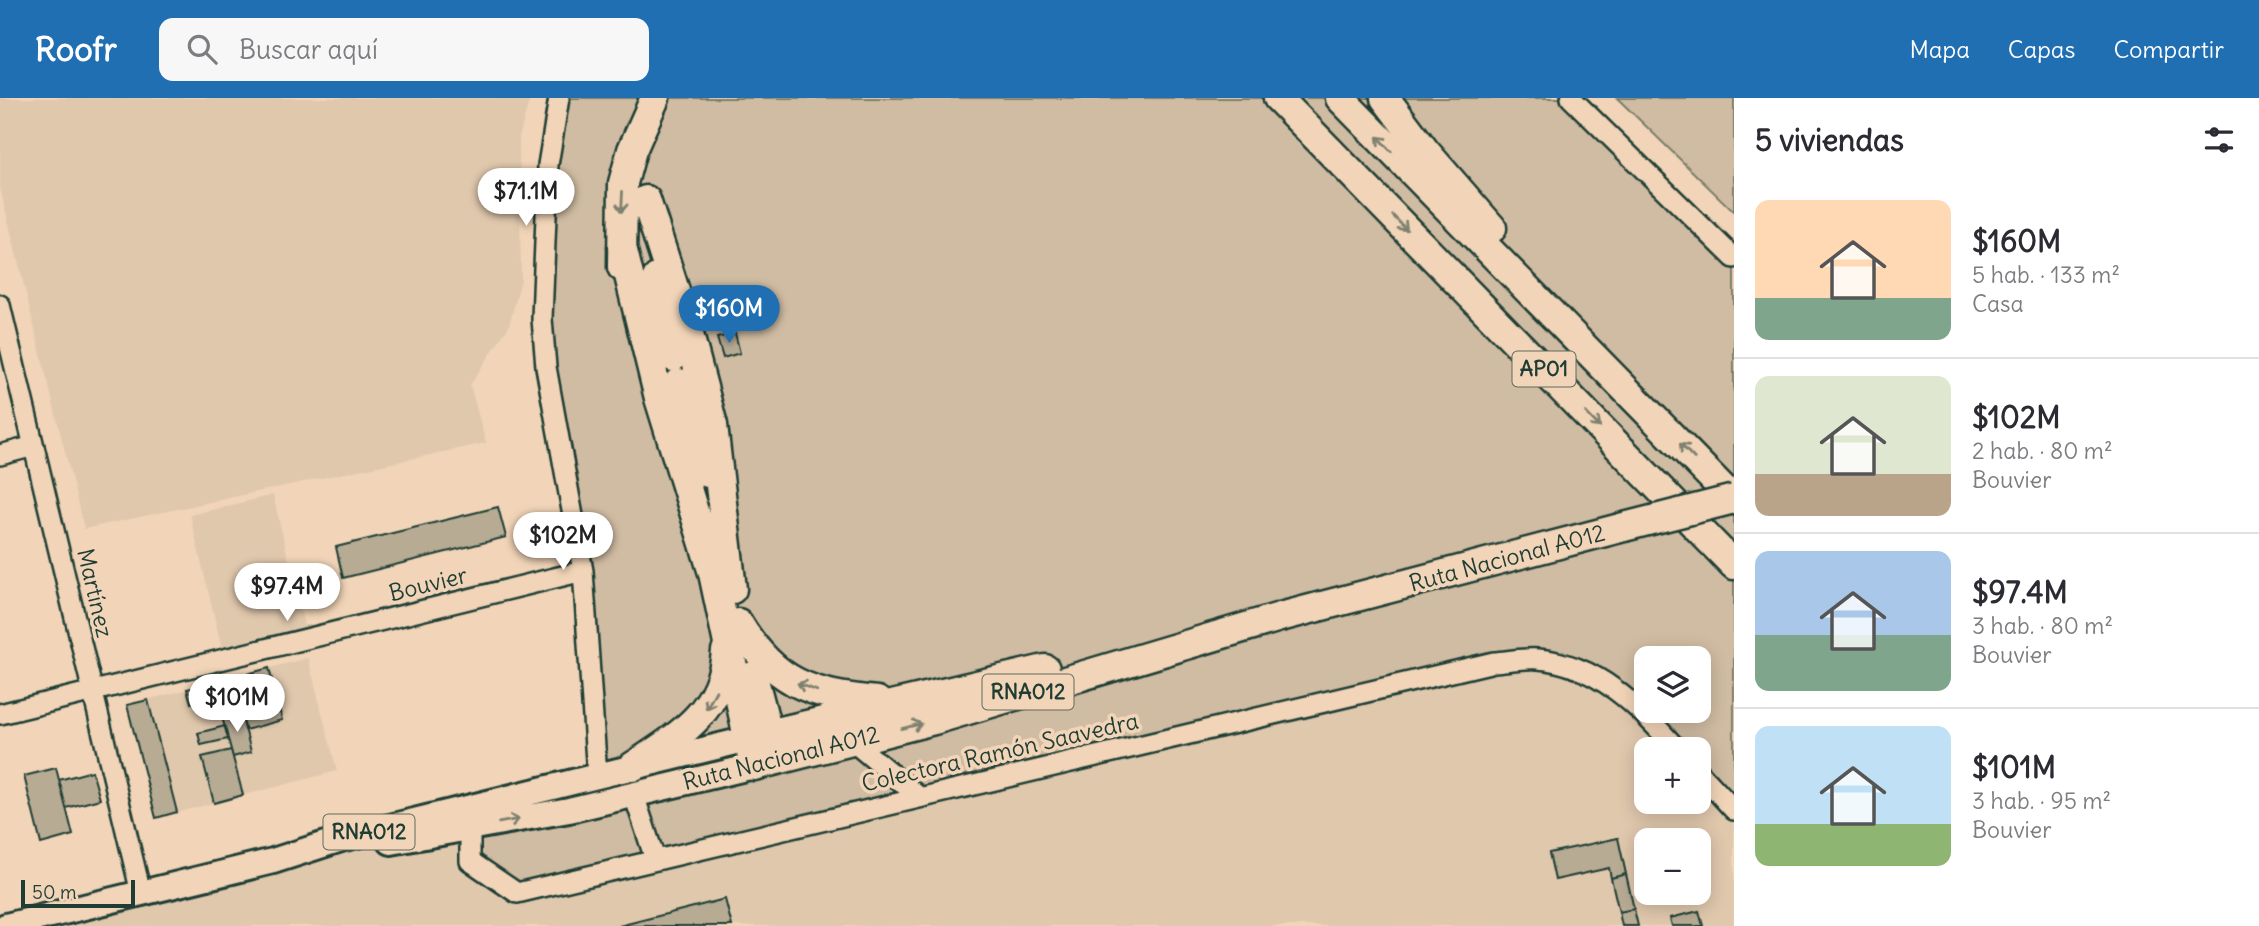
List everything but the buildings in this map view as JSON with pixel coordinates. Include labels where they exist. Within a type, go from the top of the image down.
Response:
[{"type":"highway","points":[[1256,98],[1324,160],[1352,174]]},
{"type":"highway","name":"AP01","points":[[1279,98],[1734,565]]},
{"type":"highway","name":"AP01","points":[[1340,98],[1734,500]]},
{"type":"highway","points":[[1385,98],[1425,151],[1532,275],[1587,348]]},
{"type":"highway","points":[[652,106],[646,200],[675,370],[686,489]]},
{"type":"highway","points":[[652,106],[632,150],[623,183],[622,247],[686,489],[733,629],[761,750]]},
{"type":"highway","points":[[633,781],[670,742],[703,714],[725,666],[733,629],[713,425],[690,338],[646,200]]},
{"type":"highway","points":[[622,247],[644,291],[675,370],[722,512]]},
{"type":"highway","name":"Ruta Nacional A012","points":[[761,750],[852,741],[934,720],[1280,617],[1734,500]]},
{"type":"highway","name":"Ruta Nacional A012","points":[[761,750],[897,702],[1280,617]]},
{"type":"highway","name":"RNA012","points":[[733,629],[750,643],[778,674],[809,689],[847,698],[897,702]]},
{"type":"main road","name":"Ruta Nacional A012","points":[[6,926],[273,861],[470,828],[633,781],[761,750]]},
{"type":"main road","name":"Ruta Nacional A012","points":[[273,861],[341,839],[597,776],[633,781]]},
{"type":"street","points":[[559,98],[548,165],[542,319],[546,367],[583,571],[597,776]]},
{"type":"street","points":[[1571,98],[1734,258]]},
{"type":"street","name":"Martínez","points":[[0,305],[141,893]]},
{"type":"street","points":[[0,455],[34,446]]},
{"type":"street","name":"Bouvier","points":[[0,714],[583,571]]},
{"type":"street","name":"Colectora Ramón Saavedra","points":[[470,828],[470,861],[517,892],[1494,662],[1539,659],[1583,671],[1630,698],[1666,737]]},
{"type":"street","points":[[852,741],[918,796]]},
{"type":"street","points":[[633,781],[655,859]]},
{"type":"street","points":[[1711,785],[1734,810]]},
{"type":"shaded area","points":[[0,98],[530,98],[519,137],[521,280],[509,326],[470,385],[486,443],[84,529],[0,188]]},
{"type":"shaded area","points":[[559,98],[1571,98],[1734,258],[1734,810],[1711,785],[1711,737],[1666,737],[1653,723],[1711,723],[1711,646],[1634,646],[1634,702],[1630,698],[1539,659],[517,893],[470,861],[470,828],[597,776],[583,571],[546,367]]},
{"type":"shaded area","points":[[1617,98],[1734,98],[1734,212]]},
{"type":"shaded area","points":[[273,495],[305,629],[222,649],[190,515]]},
{"type":"shaded area","points":[[308,658],[337,771],[156,818],[127,705]]},
{"type":"shaded area","points":[[1494,662],[1583,671],[1634,713],[1634,723],[1646,723],[1663,737],[1634,737],[1634,814],[1711,814],[1711,785],[1734,810],[1734,926],[6,926],[341,839]]}]
